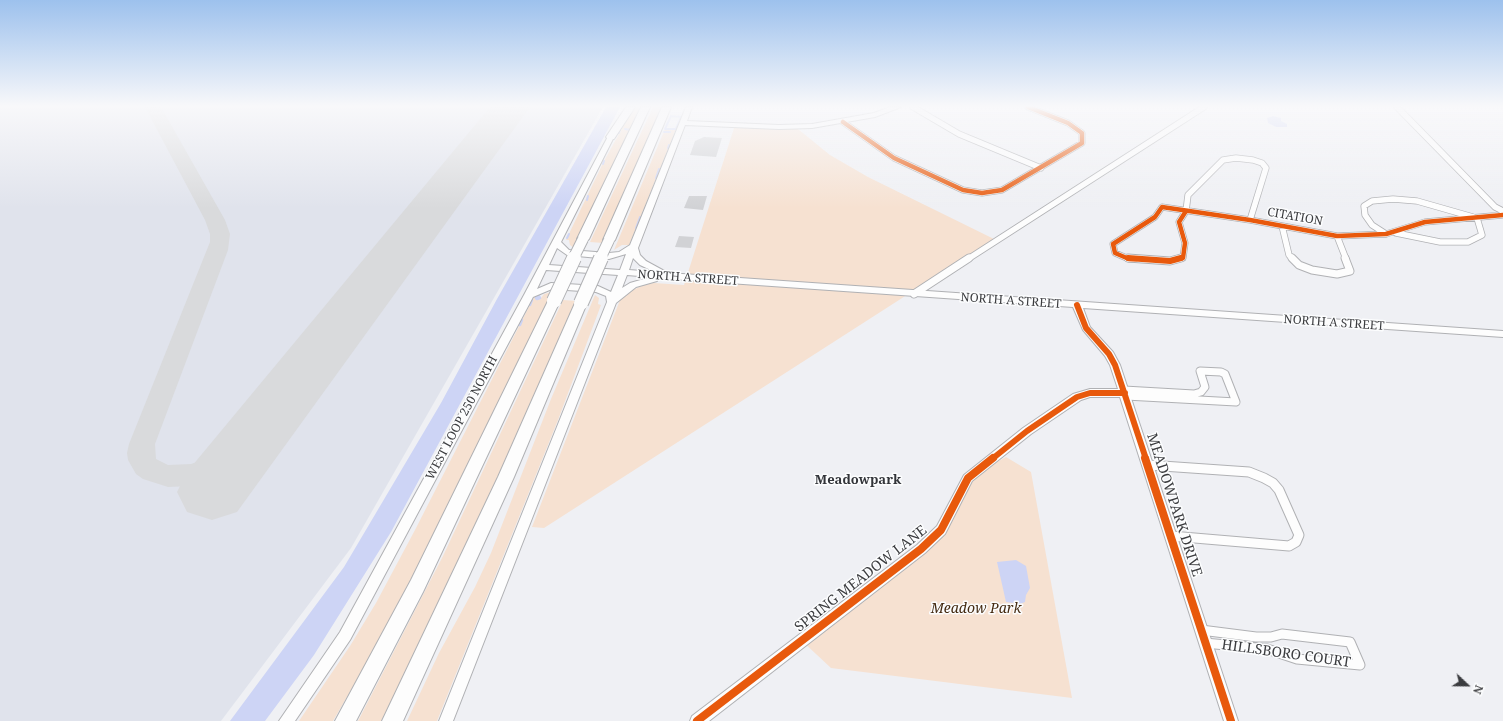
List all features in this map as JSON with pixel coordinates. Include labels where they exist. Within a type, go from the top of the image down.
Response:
[{"type":"highway","points":[[345,721],[417,586],[630,141]]},
{"type":"highway","points":[[392,721],[500,490],[652,141]]},
{"type":"main road","name":"WEST LOOP 250 NORTH","points":[[286,721],[344,636],[544,268],[609,141]]},
{"type":"main road","points":[[446,721],[676,141]]},
{"type":"main road","points":[[557,242],[557,244],[567,252],[609,256],[620,254],[633,247]]},
{"type":"main road","points":[[633,247],[636,256],[643,263],[674,277]]},
{"type":"main road","name":"NORTH A STREET","points":[[544,268],[1503,334]]},
{"type":"main road","points":[[612,302],[622,292],[643,280],[674,277]]},
{"type":"main road","points":[[529,295],[551,286],[598,289],[610,295],[612,302]]},
{"type":"main road","name":"MEADOWPARK DRIVE","points":[[1077,305],[1086,328],[1109,354],[1115,365],[1231,721]]},
{"type":"main road","name":"SPRING MEADOW LANE","points":[[697,721],[921,549],[941,530],[968,478],[1027,431],[1077,397],[1090,393],[1125,393]]},
{"type":"street","points":[[869,141],[894,158],[963,190],[982,193],[1002,190],[1082,143],[1082,141]]},
{"type":"street","points":[[975,141],[1041,168]]},
{"type":"street","points":[[914,294],[1152,141]]},
{"type":"street","points":[[1430,141],[1495,207],[1503,211]]},
{"type":"street","name":"CITATION","points":[[1186,211],[1188,195],[1223,160],[1236,158],[1253,160],[1262,163],[1266,168],[1250,220],[1337,236],[1394,233]]},
{"type":"street","points":[[1386,234],[1372,225],[1365,215],[1364,206],[1372,201],[1393,199],[1417,201],[1477,218]]},
{"type":"street","points":[[1186,211],[1179,222],[1185,243],[1182,258],[1170,261],[1129,259],[1116,253],[1113,244],[1155,217],[1162,207],[1250,220]]},
{"type":"street","points":[[1394,233],[1425,222],[1503,215]]},
{"type":"street","points":[[1394,233],[1440,242],[1468,242],[1482,234],[1477,218]]},
{"type":"street","points":[[1282,226],[1289,255],[1299,265],[1312,270],[1337,274],[1350,271],[1337,236]]},
{"type":"street","points":[[1200,371],[1221,372],[1225,374],[1236,400],[1234,403],[1200,401],[1125,393],[1194,394],[1201,392],[1205,387],[1200,371]]},
{"type":"street","points":[[1194,394],[1200,401]]},
{"type":"street","points":[[1148,465],[1249,472],[1264,478],[1273,483],[1279,490],[1299,535],[1296,542],[1289,546],[1171,536]]},
{"type":"street","name":"HILLSBORO COURT","points":[[1201,630],[1265,638],[1282,634],[1350,642],[1360,665],[1292,658],[1271,650],[1205,643]]},
{"type":"street","points":[[1265,638],[1271,650]]},
{"type":"shaded area","points":[[0,141],[584,141],[351,548],[221,721],[0,721]]},
{"type":"green space","points":[[615,141],[624,141],[574,248],[570,245],[569,240],[566,240]]},
{"type":"green space","points":[[637,141],[649,141],[603,243],[590,242]]},
{"type":"green space","points":[[660,141],[671,141],[629,245],[622,245],[614,250]]},
{"type":"green space","points":[[730,141],[812,141],[830,155],[868,177],[994,239],[544,528],[532,527],[620,300],[628,292],[644,285],[654,283],[684,285]]},
{"type":"green space","points":[[552,292],[430,544],[366,664],[333,721],[299,721],[350,646],[376,603],[534,297],[541,298],[544,294]]},
{"type":"green space","points":[[595,295],[599,298],[598,304],[601,305],[558,420],[437,721],[407,721],[439,653],[475,587],[491,553],[551,399]]},
{"type":"green space","points":[[563,300],[577,301],[523,426],[410,667],[381,721],[358,721],[443,556]]},
{"type":"green space","name":"Meadow Park","points":[[1006,457],[1031,472],[1072,698],[831,668],[801,640],[899,571],[942,537],[968,478]]},
{"type":"water","points":[[587,141],[602,141],[391,532],[314,655],[265,721],[230,721],[344,567],[441,403],[497,299]]},
{"type":"water","points":[[1016,560],[1026,566],[1030,588],[1026,595],[1025,602],[1020,604],[1006,602],[997,562]]},
{"type":"building","points":[[695,141],[721,141],[716,157],[690,155]]},
{"type":"building","points":[[689,196],[707,196],[703,210],[684,208]]},
{"type":"building","points":[[679,236],[694,237],[691,248],[675,247]]},
{"type":"waterway","points":[[656,178],[659,169]]},
{"type":"waterway","points":[[587,200],[588,196]]},
{"type":"waterway","points":[[636,228],[640,217]]},
{"type":"waterway","points":[[567,238],[569,234]]},
{"type":"waterway","points":[[539,296],[540,298],[537,299],[536,298],[539,296]]},
{"type":"waterway","points":[[530,305],[532,300]]},
{"type":"waterway","points":[[520,325],[522,320]]},
{"type":"taxiway","points":[[171,141],[215,220],[220,234],[220,242],[142,444],[142,460],[146,467],[168,476],[191,475],[219,466],[244,449]]},
{"type":"runway","points":[[212,492],[485,141]]},
{"type":"cycle path","points":[[869,141],[894,158],[963,190],[982,193],[1002,190],[1082,143],[1082,141]]},
{"type":"cycle path","points":[[1186,211],[1179,222],[1185,243],[1183,258],[1170,261],[1129,259],[1115,253],[1113,244],[1155,217],[1162,207],[1250,220],[1337,236],[1386,234],[1425,222],[1503,215]]},
{"type":"cycle path","points":[[1077,305],[1086,328],[1109,354],[1115,365],[1231,721]]},
{"type":"cycle path","points":[[697,721],[921,549],[941,530],[968,478],[1027,431],[1077,397],[1090,393],[1125,393]]},
{"type":"district","name":"Meadowpark","points":[[858,480]]}]
